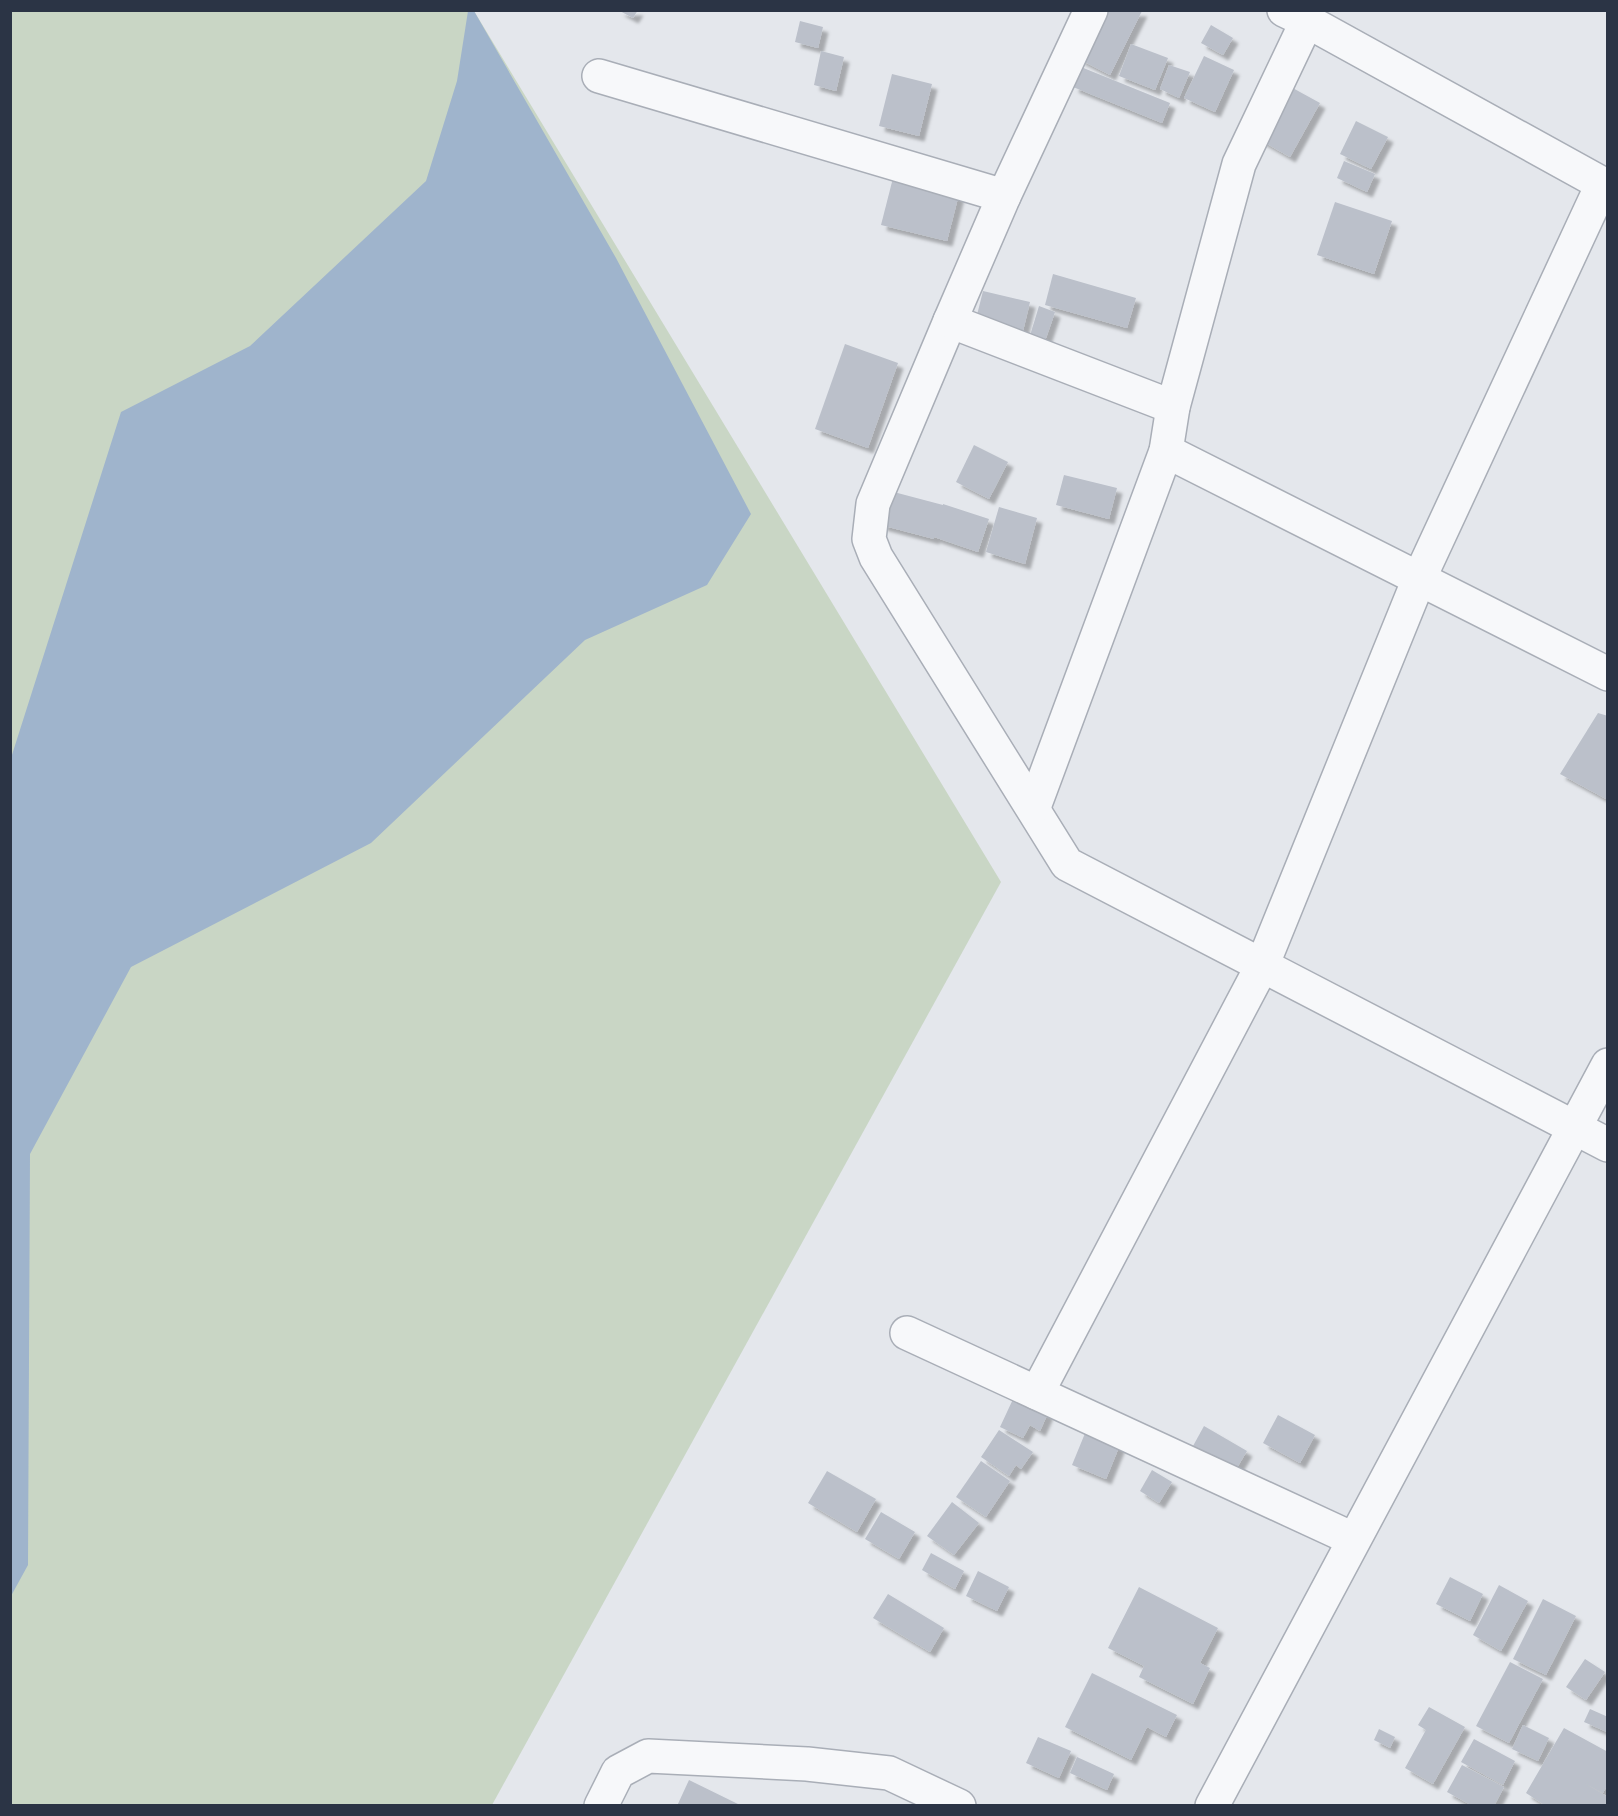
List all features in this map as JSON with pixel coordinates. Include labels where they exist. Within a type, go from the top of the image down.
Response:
[{"type":"street","points":[[1091,10],[1004,196],[873,504],[869,539],[876,557],[1034,807],[1067,864],[1608,1145]]},
{"type":"street","points":[[1034,807],[1166,451],[1173,407],[1239,164],[1295,16],[1605,186],[1419,579],[1262,966],[1037,1393]]},
{"type":"street","points":[[599,76],[1004,196]]},
{"type":"street","points":[[950,321],[1173,407]]},
{"type":"street","points":[[1166,451],[1608,674]]},
{"type":"street","points":[[1212,1806],[1608,1065]]},
{"type":"street","points":[[907,1333],[1353,1539]]},
{"type":"street","points":[[601,1806],[618,1772],[648,1756],[807,1764],[888,1773],[959,1806]]},
{"type":"green space","points":[[11,11],[474,11],[1001,882],[492,1805],[11,1806]]},
{"type":"water","points":[[468,11],[474,11],[616,258],[751,514],[707,585],[585,640],[371,843],[131,967],[30,1154],[28,1565],[11,1596],[11,758],[121,412],[250,346],[426,181],[457,81]]},
{"type":"building","points":[[618,10],[638,10],[633,18]]},
{"type":"building","points":[[1104,10],[1142,11],[1110,75],[1079,59]]},
{"type":"building","points":[[800,21],[823,27],[818,48],[795,42]]},
{"type":"building","points":[[1211,25],[1233,38],[1223,55],[1201,43]]},
{"type":"building","points":[[1131,44],[1168,58],[1155,90],[1119,76]]},
{"type":"building","points":[[821,51],[844,57],[836,91],[814,85]]},
{"type":"building","points":[[1204,56],[1234,70],[1215,112],[1184,98]]},
{"type":"building","points":[[1169,65],[1190,72],[1179,98],[1160,89]]},
{"type":"building","points":[[1081,67],[1170,103],[1162,123],[1073,87]]},
{"type":"building","points":[[892,74],[932,84],[919,136],[879,126]]},
{"type":"building","points":[[1289,86],[1320,103],[1290,157],[1260,140]]},
{"type":"building","points":[[1356,121],[1388,137],[1371,169],[1340,154]]},
{"type":"building","points":[[1344,161],[1375,174],[1367,192],[1337,178]]},
{"type":"building","points":[[893,178],[959,194],[947,241],[881,225]]},
{"type":"building","points":[[1335,202],[1392,221],[1374,274],[1317,255]]},
{"type":"building","points":[[1053,274],[1136,298],[1127,328],[1045,305]]},
{"type":"building","points":[[983,291],[1030,302],[1021,339],[974,327]]},
{"type":"building","points":[[1039,306],[1055,312],[1043,347],[1028,342]]},
{"type":"building","points":[[845,344],[898,363],[868,448],[815,429]]},
{"type":"building","points":[[974,445],[1008,462],[989,499],[956,482]]},
{"type":"building","points":[[1064,475],[1117,488],[1109,519],[1056,505]]},
{"type":"building","points":[[890,491],[943,504],[989,519],[978,552],[934,537],[934,539],[881,525]]},
{"type":"building","points":[[999,507],[1037,518],[1025,564],[986,552]]},
{"type":"building","points":[[1598,713],[1608,716],[1608,800],[1560,774]]},
{"type":"building","points":[[1014,1397],[1048,1413],[1040,1431],[1030,1425],[1023,1438],[1000,1427]]},
{"type":"building","points":[[1278,1415],[1315,1435],[1300,1463],[1263,1443]]},
{"type":"building","points":[[1088,1426],[1122,1440],[1106,1479],[1072,1465]]},
{"type":"building","points":[[1204,1426],[1247,1451],[1235,1471],[1193,1446]]},
{"type":"building","points":[[999,1430],[1033,1452],[1021,1469],[1016,1465],[1009,1476],[981,1457]]},
{"type":"building","points":[[981,1461],[1010,1481],[986,1517],[956,1497]]},
{"type":"building","points":[[1152,1470],[1172,1482],[1159,1503],[1140,1491]]},
{"type":"building","points":[[827,1471],[876,1499],[857,1532],[808,1503]]},
{"type":"building","points":[[952,1502],[979,1523],[954,1555],[927,1536]]},
{"type":"building","points":[[881,1512],[915,1532],[899,1559],[865,1539]]},
{"type":"building","points":[[931,1553],[964,1571],[955,1589],[922,1570]]},
{"type":"building","points":[[978,1571],[1009,1587],[997,1611],[966,1596]]},
{"type":"building","points":[[1450,1577],[1483,1594],[1470,1621],[1436,1604]]},
{"type":"building","points":[[1499,1585],[1528,1601],[1501,1651],[1473,1635]]},
{"type":"building","points":[[1139,1587],[1218,1628],[1200,1663],[1210,1668],[1193,1704],[1139,1677],[1144,1666],[1108,1648]]},
{"type":"building","points":[[888,1594],[944,1628],[930,1652],[873,1618]]},
{"type":"building","points":[[1543,1599],[1576,1616],[1546,1675],[1513,1659]]},
{"type":"building","points":[[1585,1659],[1605,1672],[1586,1700],[1566,1687]]},
{"type":"building","points":[[1510,1662],[1543,1679],[1509,1743],[1476,1726]]},
{"type":"building","points":[[1092,1673],[1177,1715],[1166,1737],[1147,1727],[1131,1760],[1065,1727]]},
{"type":"building","points":[[1429,1707],[1465,1727],[1433,1784],[1405,1768],[1426,1730],[1418,1725]]},
{"type":"building","points":[[1590,1709],[1608,1717],[1607,1732],[1584,1722]]},
{"type":"building","points":[[1523,1725],[1549,1738],[1538,1761],[1512,1749]]},
{"type":"building","points":[[1564,1728],[1608,1752],[1608,1784],[1603,1793],[1584,1783],[1608,1797],[1608,1806],[1546,1806],[1526,1793]]},
{"type":"building","points":[[1379,1729],[1395,1737],[1390,1748],[1374,1740]]},
{"type":"building","points":[[1038,1737],[1071,1751],[1059,1778],[1026,1763]]},
{"type":"building","points":[[1474,1739],[1515,1761],[1503,1785],[1461,1762]]},
{"type":"building","points":[[1077,1757],[1114,1774],[1107,1790],[1070,1773]]},
{"type":"building","points":[[1462,1765],[1504,1787],[1494,1806],[1473,1806],[1447,1792]]},
{"type":"building","points":[[689,1780],[742,1806],[677,1806]]}]
